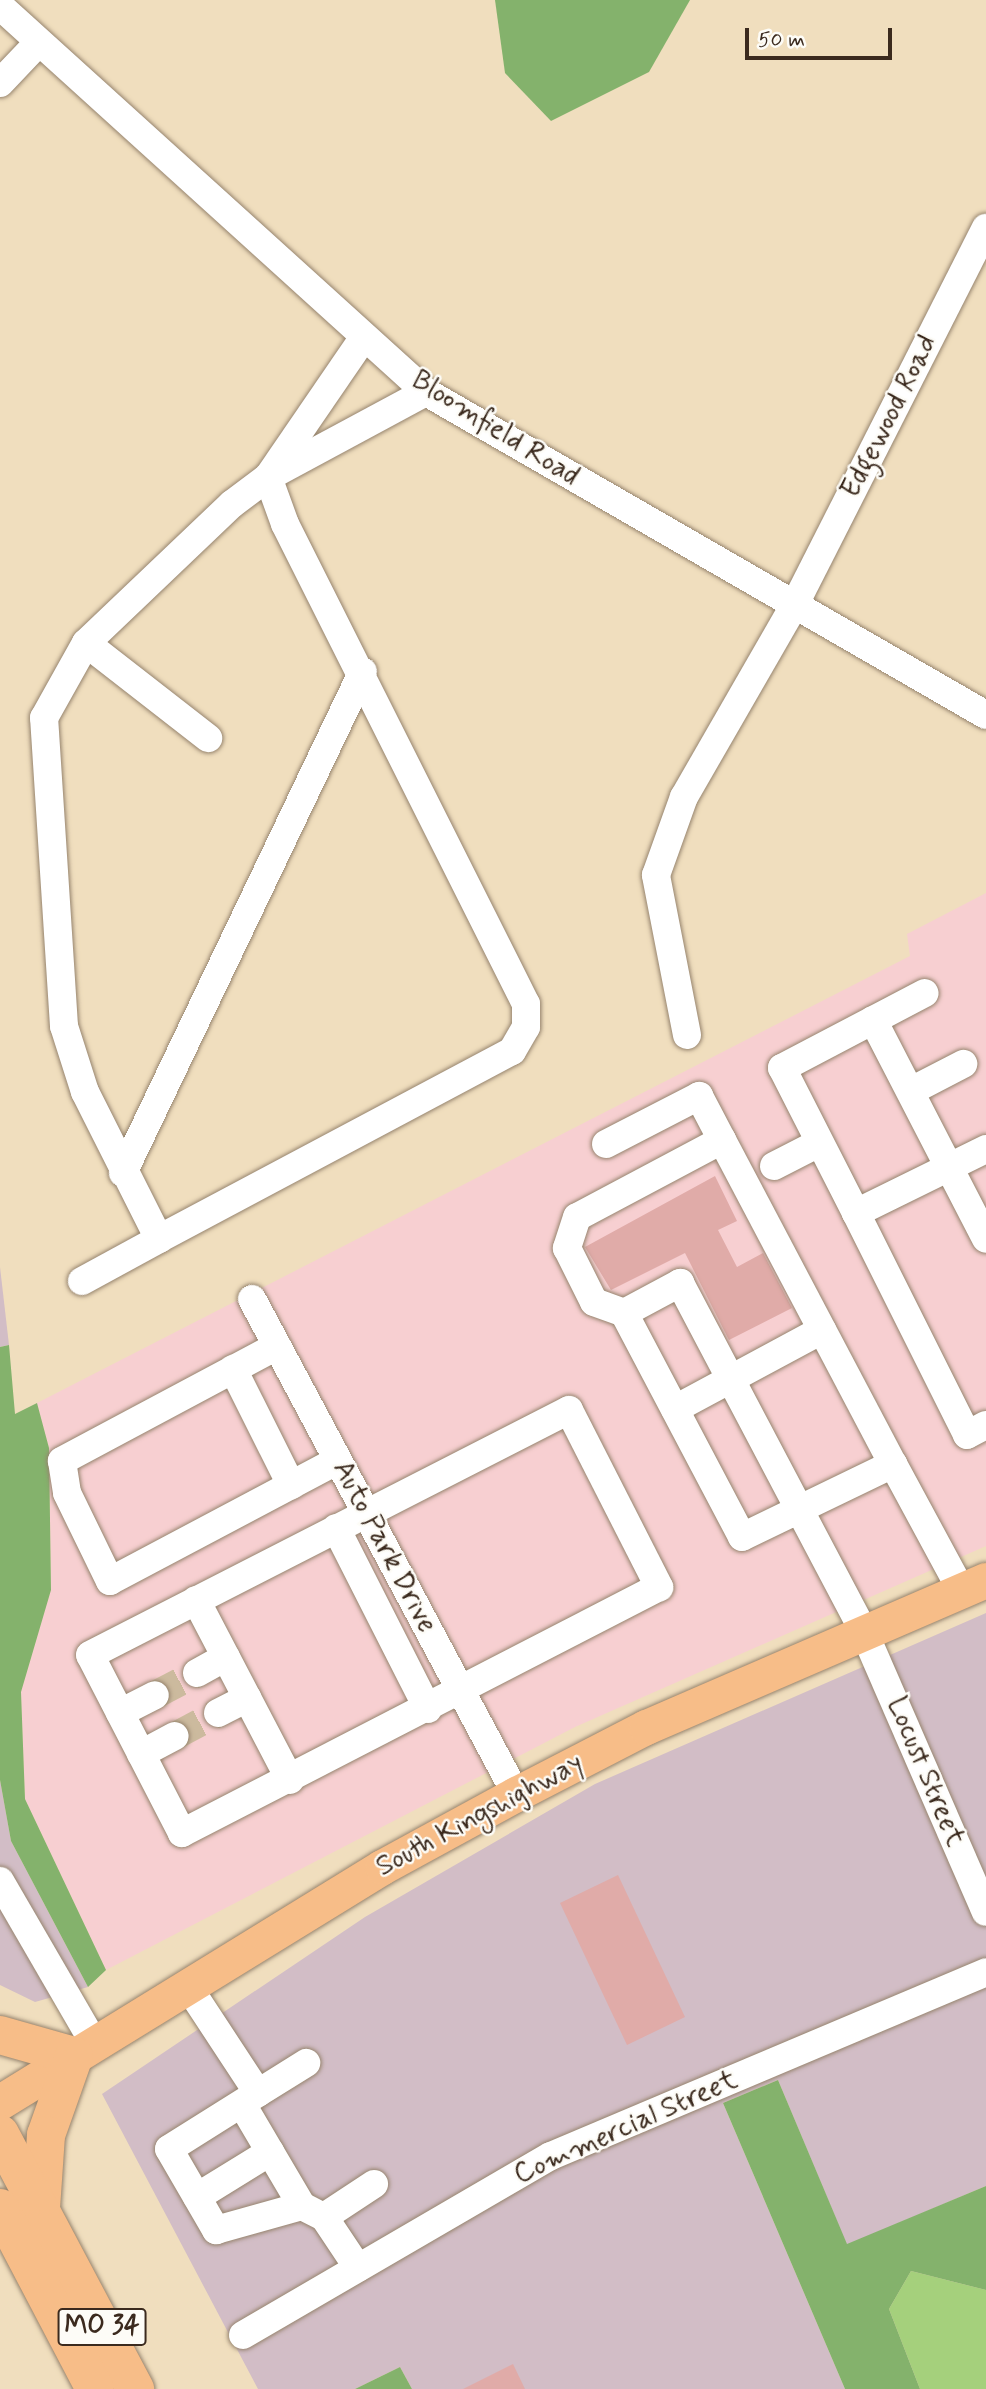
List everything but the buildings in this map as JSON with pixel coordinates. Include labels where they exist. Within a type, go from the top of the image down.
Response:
[{"type":"highway","points":[[0,2035],[84,2049],[46,2135],[13,2220]]},
{"type":"highway","points":[[0,2134],[13,2220]]},
{"type":"highway","name":"MO 34","points":[[13,2220],[95,2389]]},
{"type":"highway","name":"MO 34","points":[[13,2220],[135,2389]]},
{"type":"main road","name":"South Kingshighway","points":[[0,2102],[187,1985],[516,1794],[646,1727],[974,1585]]},
{"type":"street","name":"Bloomfield Road","points":[[0,6],[36,46],[426,392],[986,715]]},
{"type":"street","points":[[0,83],[36,46]]},
{"type":"street","name":"Edgewood Road","points":[[687,1035],[656,875],[684,797],[794,606],[986,228]]},
{"type":"street","points":[[159,1239],[123,1173],[85,1092],[64,1026],[44,718],[86,643],[268,477],[364,337]]},
{"type":"street","points":[[268,477],[426,392]]},
{"type":"street","points":[[82,1281],[512,1051],[526,1027],[526,1004],[363,671],[284,522],[268,477]]},
{"type":"street","points":[[86,643],[208,738]]},
{"type":"street","points":[[123,1173],[363,671]]},
{"type":"street","points":[[925,993],[782,1068],[967,1435],[986,1426]]},
{"type":"street","points":[[873,1020],[986,1239]]},
{"type":"street","points":[[911,1091],[963,1064]]},
{"type":"street","points":[[606,1144],[699,1096],[893,1464],[974,1585]]},
{"type":"street","points":[[722,1140],[577,1217],[567,1248],[594,1302],[624,1312],[742,1537],[893,1464]]},
{"type":"street","points":[[774,1166],[820,1143]]},
{"type":"street","points":[[856,1213],[948,1165],[986,1149]]},
{"type":"street","name":"Locust Street","points":[[624,1312],[680,1283],[864,1632],[986,1912]]},
{"type":"street","name":"Auto Park Drive","points":[[253,1299],[516,1794]]},
{"type":"street","points":[[675,1409],[822,1330]]},
{"type":"street","points":[[277,1346],[62,1461],[67,1493],[110,1581],[337,1461]]},
{"type":"street","points":[[233,1369],[291,1485]]},
{"type":"street","points":[[569,1410],[659,1587],[428,1709],[182,1833],[90,1655],[365,1514],[569,1410]]},
{"type":"street","points":[[336,1528],[428,1709]]},
{"type":"street","points":[[196,1600],[290,1780]]},
{"type":"street","points":[[197,1673],[226,1657]]},
{"type":"street","points":[[120,1713],[155,1695]]},
{"type":"street","points":[[218,1713],[247,1698]]},
{"type":"street","points":[[141,1754],[175,1736]]},
{"type":"street","points":[[0,1881],[84,2049]]},
{"type":"street","name":"Commercial Street","points":[[243,2335],[551,2156],[986,1972]]},
{"type":"street","points":[[187,1985],[250,2098],[270,2152],[358,2268]]},
{"type":"street","points":[[306,2063],[169,2149],[216,2230],[313,2211],[374,2184]]},
{"type":"street","points":[[197,2197],[270,2152]]},
{"type":"shaded area","points":[[986,893],[986,1546],[575,1727],[106,1970],[25,1799],[21,1692],[51,1589],[49,1448],[37,1403],[910,956],[907,934]]},
{"type":"shaded area","points":[[0,1267],[9,1345],[0,1347]]},
{"type":"shaded area","points":[[986,1613],[986,2186],[847,2245],[778,2080],[723,2103],[845,2389],[412,2389],[400,2367],[355,2389],[258,2389],[102,2094],[365,1917],[595,1784]]},
{"type":"shaded area","points":[[0,1780],[11,1841],[88,1987],[35,2002],[0,1985]]},
{"type":"green space","points":[[495,0],[690,0],[649,72],[551,121],[505,73]]},
{"type":"green space","points":[[9,1345],[15,1414],[37,1403],[49,1448],[51,1590],[21,1692],[25,1799],[106,1970],[88,1987],[11,1841],[0,1780],[0,1347]]},
{"type":"green space","points":[[778,2080],[847,2244],[986,2186],[986,2290],[911,2271],[889,2309],[920,2389],[845,2389],[723,2103]]},
{"type":"green space","points":[[911,2271],[986,2290],[986,2389],[920,2389],[889,2309]]},
{"type":"green space","points":[[400,2367],[412,2389],[355,2389]]},
{"type":"tunnel","points":[[155,1695],[197,1673]]},
{"type":"tunnel","points":[[175,1736],[218,1713]]}]
